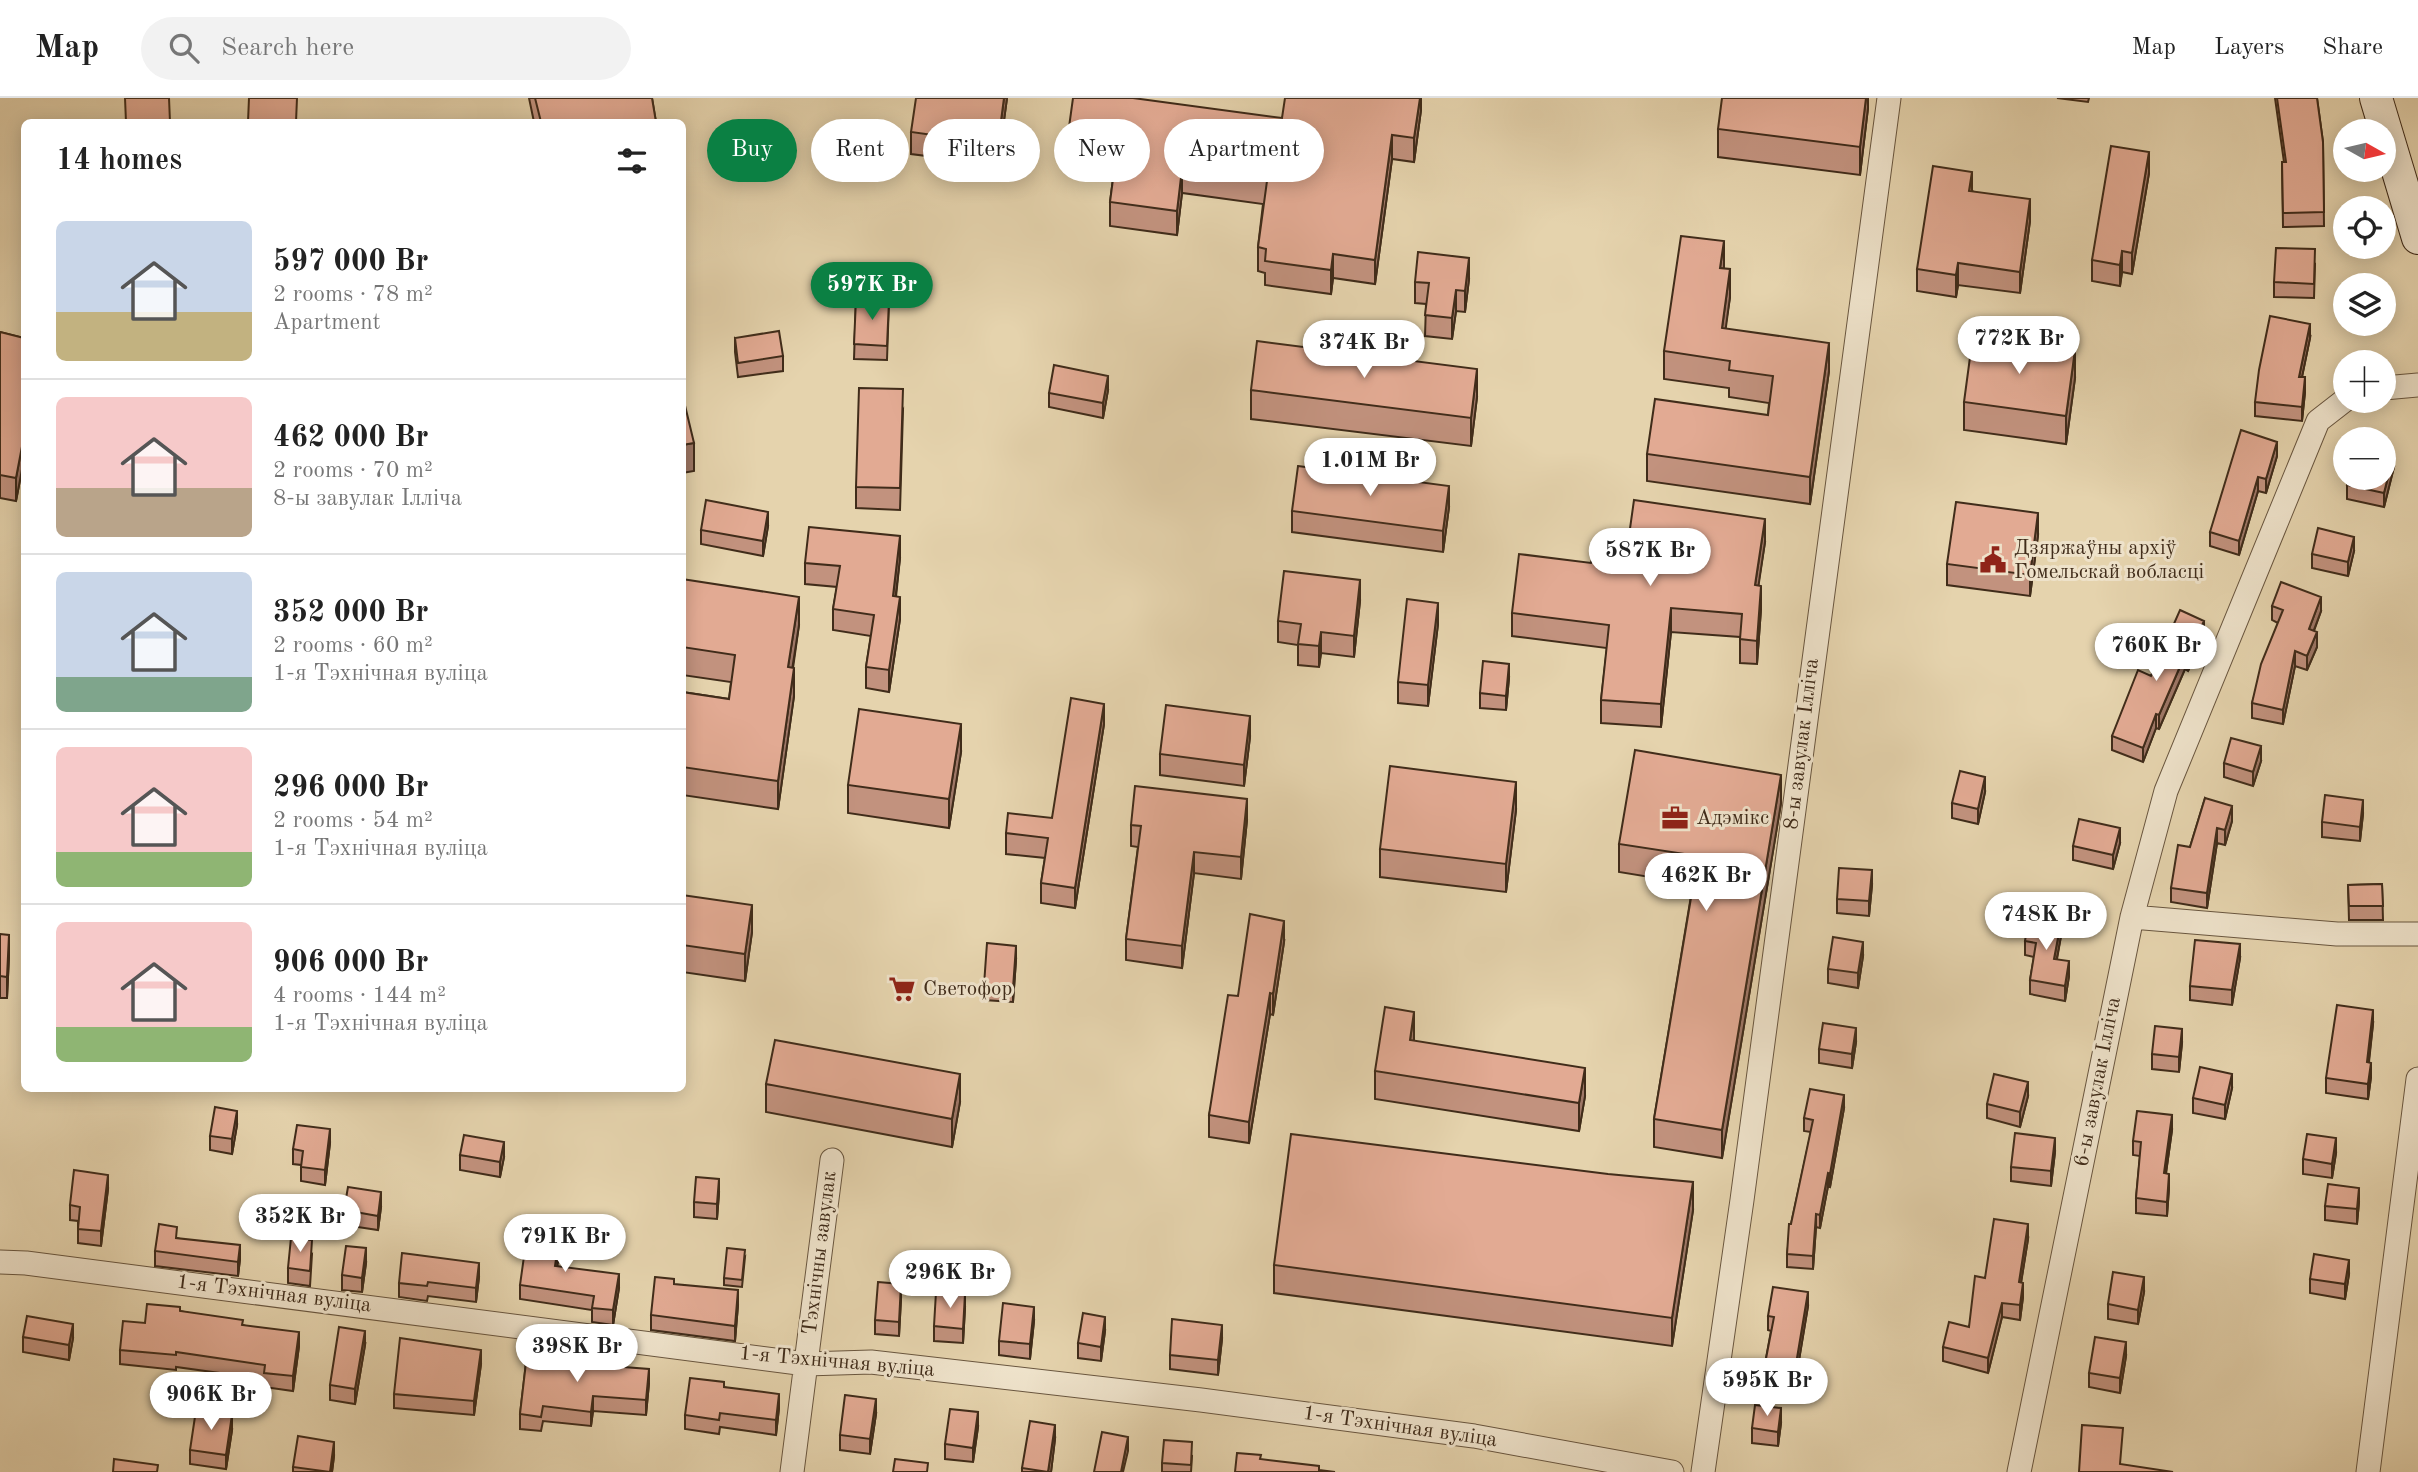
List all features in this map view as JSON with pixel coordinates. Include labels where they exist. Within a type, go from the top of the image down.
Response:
[{"type":"street","name":"8-ы завулак Ілліча","points":[[1703,1472],[1742,1200],[1889,98]]},
{"type":"street","points":[[2376,98],[2418,238]]},
{"type":"street","points":[[2396,387],[2418,385]]},
{"type":"street","name":"6-ы завулак Ілліча","points":[[2019,1472],[2132,917],[2166,791],[2318,421],[2333,409]]},
{"type":"street","points":[[2132,917],[2337,934],[2418,934]]},
{"type":"street","points":[[2368,1472],[2418,1079]]},
{"type":"street","name":"Тэхнічны завулак","points":[[792,1472],[832,1160]]},
{"type":"street","name":"1-я Тэхнічная вуліца","points":[[0,1262],[355,1304],[806,1364],[871,1362],[1201,1400],[1474,1436],[1672,1472]]},
{"type":"building","points":[[125,98],[169,98],[170,119],[126,119]]},
{"type":"building","points":[[249,98],[297,98],[296,119],[248,119]]},
{"type":"building","points":[[535,98],[652,98],[656,119],[540,119]]},
{"type":"building","points":[[916,98],[1004,98],[1001,119],[923,119],[923,134],[911,132]]},
{"type":"building","points":[[1073,98],[1133,98],[1282,118],[1285,98],[1420,98],[1414,138],[1392,135],[1375,260],[1333,254],[1331,270],[1265,261],[1266,249],[1258,247],[1267,182],[1324,182],[1324,119],[1164,119],[1164,182],[1180,182],[1177,211],[1110,202],[1113,182],[1150,182],[1150,119],[1070,119]]},
{"type":"building","points":[[1722,98],[1866,98],[1860,147],[1718,129]]},
{"type":"building","points":[[2277,98],[2317,98],[2323,142],[2324,212],[2283,213],[2282,162],[2286,162]]},
{"type":"building","points":[[2111,146],[2149,152],[2132,253],[2122,251],[2120,265],[2092,260]]},
{"type":"building","points":[[1933,166],[1972,172],[1969,191],[2030,199],[2020,272],[1958,263],[1956,275],[1917,269]]},
{"type":"building","points":[[1681,236],[1724,241],[1720,268],[1730,269],[1722,328],[1829,343],[1810,477],[1647,454],[1655,399],[1768,415],[1773,376],[1729,370],[1730,361],[1664,351]]},
{"type":"building","points":[[2276,248],[2315,249],[2314,284],[2274,282]]},
{"type":"building","points":[[1418,252],[1469,258],[1465,291],[1456,290],[1452,318],[1425,315],[1429,283],[1415,282]]},
{"type":"building","points":[[856,299],[889,300],[887,346],[854,344]]},
{"type":"building","points":[[2270,316],[2310,324],[2299,377],[2305,377],[2302,407],[2255,402]]},
{"type":"building","points":[[779,331],[783,356],[738,363],[735,338]]},
{"type":"building","points":[[0,332],[21,337],[21,452],[16,478],[0,475]]},
{"type":"building","points":[[1973,335],[2075,350],[2066,416],[1964,402]]},
{"type":"building","points":[[1257,341],[1477,369],[1471,418],[1251,390]]},
{"type":"building","points":[[1054,365],[1108,376],[1103,403],[1049,393]]},
{"type":"building","points":[[859,388],[903,389],[900,488],[856,487]]},
{"type":"building","points":[[686,410],[694,443],[686,444]]},
{"type":"building","points":[[2241,430],[2277,442],[2266,479],[2258,477],[2239,541],[2210,532]]},
{"type":"building","points":[[1298,466],[1449,486],[1443,531],[1292,511]]},
{"type":"building","points":[[706,500],[768,512],[763,541],[701,530]]},
{"type":"building","points":[[1634,500],[1765,519],[1755,585],[1761,586],[1757,641],[1740,639],[1742,614],[1671,608],[1661,704],[1601,700],[1609,625],[1512,613],[1519,554],[1591,563],[1595,544],[1627,550]]},
{"type":"building","name":"Дзяржаўны архіў Гомельскай вобласці","points":[[1956,502],[2038,513],[2030,575],[1947,564]]},
{"type":"building","points":[[809,527],[900,536],[893,596],[900,597],[889,670],[866,667],[874,615],[833,609],[840,566],[805,563]]},
{"type":"building","points":[[2318,528],[2354,537],[2348,562],[2312,554]]},
{"type":"building","points":[[1284,571],[1360,580],[1354,636],[1321,632],[1319,646],[1298,644],[1301,624],[1278,621]]},
{"type":"building","points":[[686,580],[799,597],[788,667],[794,668],[778,781],[686,768],[686,693],[729,699],[735,655],[686,648]]},
{"type":"building","points":[[2281,582],[2321,597],[2309,629],[2317,632],[2307,656],[2295,651],[2283,710],[2252,703],[2261,664],[2283,610],[2272,606]]},
{"type":"building","points":[[1407,599],[1438,603],[1428,685],[1398,682]]},
{"type":"building","points":[[2180,610],[2204,621],[2188,656],[2185,655],[2159,715],[2156,714],[2143,748],[2112,736],[2138,670],[2151,676]]},
{"type":"building","points":[[1483,661],[1509,664],[1506,696],[1480,693]]},
{"type":"building","points":[[1071,698],[1104,704],[1075,888],[1041,883],[1048,838],[1006,833],[1008,813],[1052,818]]},
{"type":"building","points":[[1166,705],[1250,716],[1244,765],[1160,754]]},
{"type":"building","points":[[859,709],[961,724],[949,799],[848,785]]},
{"type":"building","points":[[2231,738],[2261,746],[2253,772],[2224,763]]},
{"type":"building","points":[[1635,750],[1781,775],[1722,1130],[1654,1119],[1698,856],[1619,844]]},
{"type":"building","points":[[1390,766],[1516,782],[1506,864],[1380,849]]},
{"type":"building","points":[[1960,771],[1985,777],[1978,809],[1952,803]]},
{"type":"building","points":[[1135,786],[1247,799],[1241,857],[1194,852],[1182,946],[1126,939],[1141,826],[1131,825]]},
{"type":"building","points":[[2325,795],[2363,800],[2360,827],[2322,822]]},
{"type":"building","points":[[2205,798],[2232,806],[2225,830],[2217,828],[2207,893],[2171,888],[2178,845],[2190,847]]},
{"type":"building","points":[[2079,819],[2120,828],[2113,855],[2073,846]]},
{"type":"building","points":[[1839,868],[1872,870],[1869,901],[1837,899]]},
{"type":"building","points":[[2382,884],[2383,906],[2349,906],[2348,885]]},
{"type":"building","points":[[686,896],[752,905],[745,954],[686,946]]},
{"type":"building","points":[[1250,914],[1284,921],[1249,1122],[1209,1115],[1228,995],[1238,996]]},
{"type":"building","points":[[2029,916],[2061,922],[2054,959],[2069,961],[2065,986],[2030,980],[2036,943],[2025,941]]},
{"type":"building","points":[[0,934],[9,935],[7,977],[0,976]]},
{"type":"building","points":[[1833,937],[1863,942],[1858,973],[1828,969]]},
{"type":"building","points":[[2195,940],[2240,944],[2232,990],[2190,986]]},
{"type":"building","points":[[987,943],[1016,946],[1013,988],[984,985]]},
{"type":"building","points":[[2337,1005],[2373,1010],[2367,1062],[2371,1063],[2368,1084],[2326,1078]]},
{"type":"building","points":[[1385,1007],[1414,1012],[1410,1040],[1585,1068],[1579,1103],[1375,1071]]},
{"type":"building","points":[[1823,1023],[1856,1028],[1852,1054],[1819,1049]]},
{"type":"building","points":[[2155,1026],[2182,1029],[2179,1057],[2152,1054]]},
{"type":"building","points":[[775,1040],[960,1074],[952,1119],[766,1084]]},
{"type":"building","points":[[2200,1067],[2232,1074],[2225,1105],[2193,1098]]},
{"type":"building","points":[[1994,1074],[2028,1082],[2020,1112],[1987,1104]]},
{"type":"building","points":[[1810,1089],[1844,1095],[1830,1174],[1828,1173],[1820,1215],[1816,1214],[1813,1256],[1787,1254],[1789,1224],[1813,1120],[1804,1118]]},
{"type":"building","points":[[215,1107],[237,1111],[232,1139],[210,1136]]},
{"type":"building","points":[[2137,1111],[2172,1115],[2164,1173],[2169,1174],[2167,1202],[2136,1198],[2141,1142],[2133,1141]]},
{"type":"building","points":[[297,1125],[330,1129],[325,1170],[301,1167],[303,1151],[293,1149]]},
{"type":"building","points":[[2015,1133],[2055,1138],[2051,1171],[2011,1167]]},
{"type":"building","points":[[1291,1134],[1608,1174],[1693,1182],[1672,1318],[1274,1265]]},
{"type":"building","points":[[2307,1134],[2336,1138],[2332,1164],[2303,1159]]},
{"type":"building","points":[[464,1135],[504,1142],[500,1162],[460,1155]]},
{"type":"building","points":[[74,1170],[108,1175],[101,1231],[78,1229],[80,1207],[70,1205]]},
{"type":"building","points":[[696,1177],[719,1179],[717,1204],[694,1202]]},
{"type":"building","points":[[2328,1184],[2359,1188],[2357,1209],[2325,1206]]},
{"type":"building","points":[[348,1187],[381,1192],[378,1216],[344,1210]]},
{"type":"building","points":[[1994,1219],[2028,1224],[2019,1282],[2023,1283],[2020,1305],[2002,1303],[1988,1358],[1943,1347],[1949,1322],[1969,1327],[1975,1276],[1985,1278]]},
{"type":"building","points":[[159,1224],[177,1227],[176,1238],[240,1245],[238,1262],[155,1251]]},
{"type":"building","points":[[527,1235],[559,1240],[555,1266],[619,1274],[613,1310],[592,1308],[594,1296],[520,1285]]},
{"type":"building","points":[[291,1238],[312,1240],[310,1271],[288,1268]]},
{"type":"building","points":[[346,1246],[366,1248],[362,1278],[342,1275]]},
{"type":"building","points":[[727,1248],[745,1250],[742,1280],[724,1278]]},
{"type":"building","points":[[402,1253],[479,1263],[476,1288],[428,1282],[427,1286],[399,1283]]},
{"type":"building","points":[[2314,1254],[2349,1260],[2345,1284],[2310,1279]]},
{"type":"building","points":[[2113,1272],[2144,1277],[2138,1310],[2108,1304]]},
{"type":"building","points":[[655,1277],[674,1279],[674,1284],[738,1290],[735,1326],[651,1315]]},
{"type":"building","points":[[878,1282],[901,1284],[899,1322],[875,1320]]},
{"type":"building","points":[[1773,1287],[1808,1292],[1794,1376],[1764,1369],[1774,1317],[1768,1316]]},
{"type":"building","points":[[936,1292],[965,1294],[963,1329],[934,1326]]},
{"type":"building","points":[[1003,1303],[1034,1307],[1030,1344],[999,1341]]},
{"type":"building","points":[[147,1304],[180,1307],[180,1311],[243,1320],[242,1325],[299,1332],[293,1376],[264,1373],[265,1365],[176,1352],[176,1355],[120,1350],[123,1321],[145,1323]]},
{"type":"building","points":[[1083,1313],[1105,1317],[1101,1347],[1078,1343]]},
{"type":"building","points":[[27,1316],[73,1324],[69,1345],[23,1337]]},
{"type":"building","points":[[1172,1319],[1222,1325],[1218,1360],[1170,1355]]},
{"type":"building","points":[[339,1327],[365,1331],[355,1389],[330,1385]]},
{"type":"building","points":[[2095,1337],[2126,1342],[2120,1378],[2089,1373]]},
{"type":"building","points":[[400,1338],[481,1350],[474,1401],[394,1394]]},
{"type":"building","points":[[527,1354],[597,1365],[649,1369],[646,1400],[593,1396],[591,1412],[543,1406],[541,1417],[520,1414]]},
{"type":"building","points":[[690,1378],[724,1382],[724,1387],[779,1394],[776,1420],[720,1413],[719,1420],[685,1415]]},
{"type":"building","points":[[845,1395],[876,1399],[870,1439],[840,1435]]},
{"type":"building","points":[[1755,1405],[1781,1408],[1778,1432],[1752,1428]]},
{"type":"building","points":[[950,1409],[978,1412],[973,1448],[945,1444]]},
{"type":"building","points":[[196,1410],[232,1415],[226,1455],[190,1450]]},
{"type":"building","points":[[1030,1421],[1055,1425],[1048,1472],[1022,1468]]},
{"type":"building","points":[[2082,1425],[2123,1428],[2120,1464],[2173,1472],[2079,1472]]},
{"type":"building","points":[[1102,1432],[1128,1437],[1121,1472],[1094,1472]]},
{"type":"building","points":[[298,1436],[334,1442],[330,1472],[293,1467]]},
{"type":"building","points":[[1164,1440],[1192,1442],[1191,1465],[1162,1463]]},
{"type":"building","points":[[1237,1453],[1261,1455],[1260,1459],[1319,1466],[1319,1470],[1335,1472],[1235,1472]]},
{"type":"building","points":[[114,1459],[158,1465],[157,1472],[113,1472]]},
{"type":"building","points":[[895,1459],[928,1463],[927,1472],[893,1472]]},
{"type":"place","name":"Дзяржаўны архіў Гомельскай вобласці","points":[[1993,560]]},
{"type":"place","name":"Адэмікс","points":[[1675,818]]},
{"type":"place","name":"Светофор","points":[[902,989]]}]
